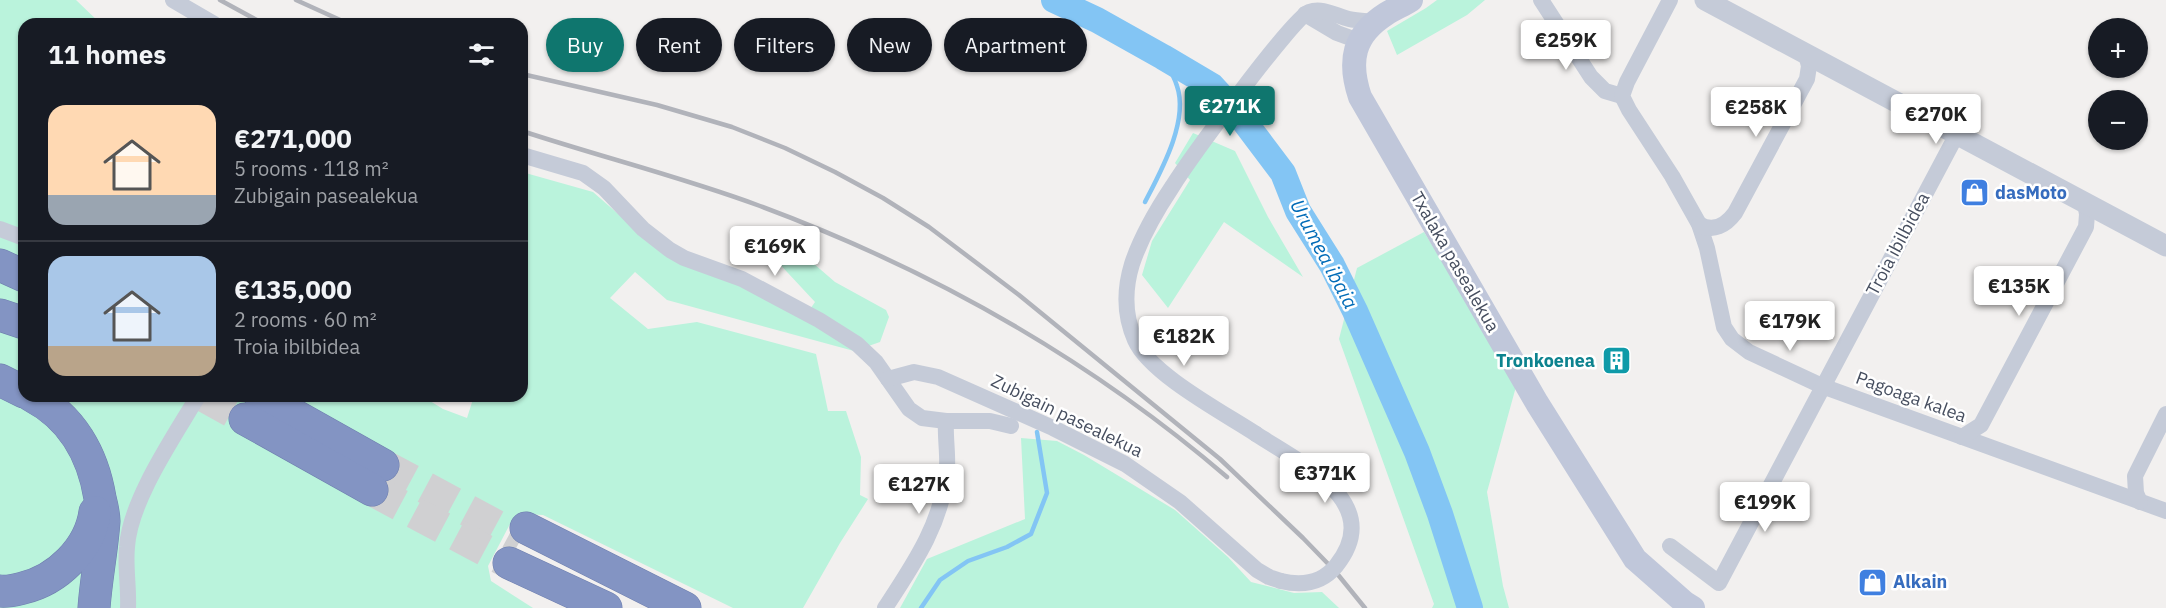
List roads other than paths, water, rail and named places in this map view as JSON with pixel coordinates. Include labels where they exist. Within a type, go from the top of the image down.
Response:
[{"type":"highway","points":[[0,265],[18,273]]},
{"type":"highway","points":[[0,287],[18,293]]},
{"type":"highway","points":[[0,315],[18,321]]},
{"type":"highway","points":[[0,331],[18,336]]},
{"type":"highway","points":[[0,380],[18,389]]},
{"type":"highway","points":[[43,402],[74,429],[89,455],[98,485],[104,519],[94,608]]},
{"type":"highway","points":[[253,407],[381,470],[291,402]]},
{"type":"highway","points":[[0,591],[6,592],[37,585],[58,572],[76,554],[94,517],[98,485]]},
{"type":"highway","points":[[518,543],[606,608]]},
{"type":"highway","points":[[518,543],[679,608]]},
{"type":"highway","points":[[518,543],[685,608]]},
{"type":"main road","name":"Txalaka pasealekua","points":[[1411,0],[1376,21],[1359,41],[1355,52],[1353,75],[1360,97],[1537,403],[1635,559],[1676,596],[1693,608]]},
{"type":"street","points":[[173,0],[204,18]]},
{"type":"street","points":[[1541,0],[1591,77],[1605,92],[1622,96],[1670,0]]},
{"type":"street","points":[[1705,0],[2166,246]]},
{"type":"street","points":[[1305,14],[1313,11],[1328,12],[1350,19],[1376,21]]},
{"type":"street","points":[[1305,14],[1337,33],[1359,41]]},
{"type":"street","name":"Zubigain pasealekua","points":[[888,379],[914,372],[938,377],[1088,445],[1148,479],[1198,517],[1269,578],[1302,584],[1321,579],[1329,573],[1341,559],[1347,546],[1351,526],[1343,500],[1330,483],[1161,371],[1140,349],[1132,332],[1126,302],[1129,277],[1135,256],[1150,223],[1173,186],[1260,68],[1305,14]]},
{"type":"street","points":[[1699,224],[1706,228],[1713,228],[1728,222],[1735,213],[1807,79],[1809,66],[1806,54]]},
{"type":"street","name":"Pagoaga kalea","points":[[1622,96],[1699,224],[1707,248],[1724,327],[1732,339],[1749,352],[1822,386],[2166,511]]},
{"type":"street","name":"Troia ibilbidea","points":[[1670,546],[1719,583],[1957,134]]},
{"type":"street","points":[[528,157],[583,173],[604,188],[643,229],[670,250],[684,258],[742,279],[819,320],[864,348],[914,414],[929,420],[990,422],[1011,426]]},
{"type":"street","points":[[1962,437],[1981,425],[2086,226],[2085,203]]},
{"type":"street","points":[[0,229],[18,236]]},
{"type":"street","points":[[128,608],[127,547],[133,519],[145,489],[195,402]]},
{"type":"street","points":[[2140,502],[2136,493],[2135,476],[2166,414]]},
{"type":"street","points":[[885,608],[917,559],[939,509],[947,467],[946,421]]},
{"type":"waterway","name":"Urumea ibaia","points":[[1054,0],[1097,20],[1212,86],[1243,120],[1283,173],[1298,211],[1332,265],[1355,311],[1417,452],[1440,514],[1470,608]]},
{"type":"waterway","points":[[1145,202],[1172,146],[1179,115],[1180,100],[1177,86],[1163,57]]},
{"type":"waterway","points":[[921,608],[940,580],[968,561],[1007,547],[1031,534],[1047,493],[1037,432]]},
{"type":"tunnel","points":[[215,402],[245,419]]},
{"type":"tunnel","points":[[383,465],[521,539]]},
{"type":"tunnel","points":[[372,490],[509,563]]},
{"type":"railway","points":[[220,0],[253,18]]},
{"type":"railway","points":[[296,0],[336,18]]},
{"type":"railway","points":[[528,75],[657,105],[732,127],[785,148],[835,172],[929,227],[1019,295],[1220,459],[1303,538],[1335,571],[1365,608]]},
{"type":"railway","points":[[528,133],[671,176],[760,206],[885,258],[946,288],[1005,320],[1119,393],[1227,477]]},
{"type":"place","name":"dasMoto","points":[[1974,193]]},
{"type":"place","name":"Tronkoenea","points":[[1616,361]]},
{"type":"place","name":"Alkain","points":[[1872,582]]}]
